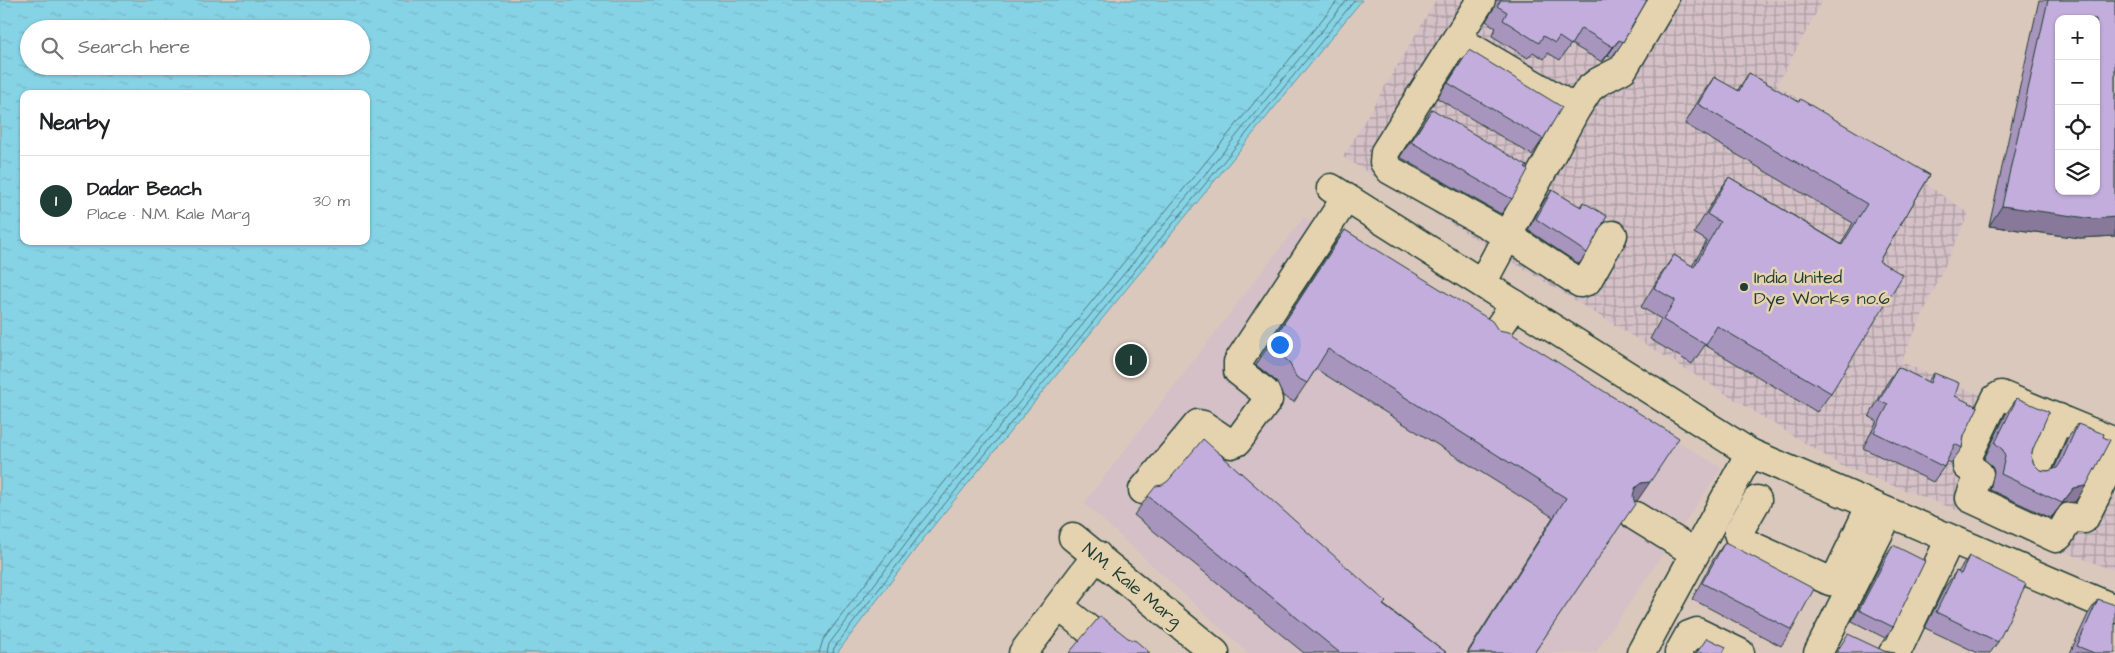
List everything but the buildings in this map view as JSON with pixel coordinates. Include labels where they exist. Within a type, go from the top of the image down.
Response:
[{"type":"street","points":[[1481,0],[1385,152],[1383,157],[1386,166],[1508,236],[1580,283],[1584,283],[1589,278],[1613,235]]},
{"type":"street","points":[[1482,283],[1576,109],[1589,89],[1623,69],[1664,0]]},
{"type":"street","points":[[1457,39],[1576,109]]},
{"type":"street","points":[[1416,104],[1440,118]]},
{"type":"street","points":[[1515,163],[1539,177]]},
{"type":"street","points":[[1142,490],[1198,424],[1203,425],[1233,444],[1237,442],[1268,400],[1266,393],[1238,371],[1238,362],[1339,193],[1750,453],[2115,609]]},
{"type":"street","points":[[1493,336],[1515,304]]},
{"type":"street","points":[[2115,442],[2001,395],[1996,398],[1967,458],[1966,466],[1979,474],[1970,495],[1971,499],[2058,538],[2070,517],[2084,519],[2115,458]]},
{"type":"street","points":[[2036,471],[2059,418]]},
{"type":"street","points":[[1641,653],[1750,453]]},
{"type":"street","points":[[1757,500],[1738,533],[1740,541],[1830,581],[1837,576],[1880,509]]},
{"type":"street","points":[[1818,653],[1880,509]]},
{"type":"street","points":[[1636,516],[1695,553]]},
{"type":"street","points":[[1996,558],[2014,519]]},
{"type":"street","name":"N.M. Kale Marg","points":[[1073,537],[1215,653]]},
{"type":"street","points":[[1830,628],[1875,649],[1899,647],[1950,539]]},
{"type":"street","points":[[1023,653],[1097,555]]},
{"type":"street","points":[[1059,606],[1118,653]]},
{"type":"street","points":[[1679,653],[1689,635],[1697,632],[1740,653]]},
{"type":"shaded area","name":"India United Dye Works no.6","points":[[1436,0],[1823,0],[1777,85],[1969,213],[1901,362],[2115,451],[2115,571],[1842,466],[1343,157]]},
{"type":"shaded area","points":[[1304,217],[1722,468],[1595,653],[1248,653],[1084,503]]},
{"type":"water","points":[[0,0],[1362,0],[930,530],[837,653],[0,653]]},
{"type":"place","name":"India United Dye Works no.6","points":[[1744,287]]},
{"type":"place","name":"Dadar Beach","points":[[1131,360]]}]
